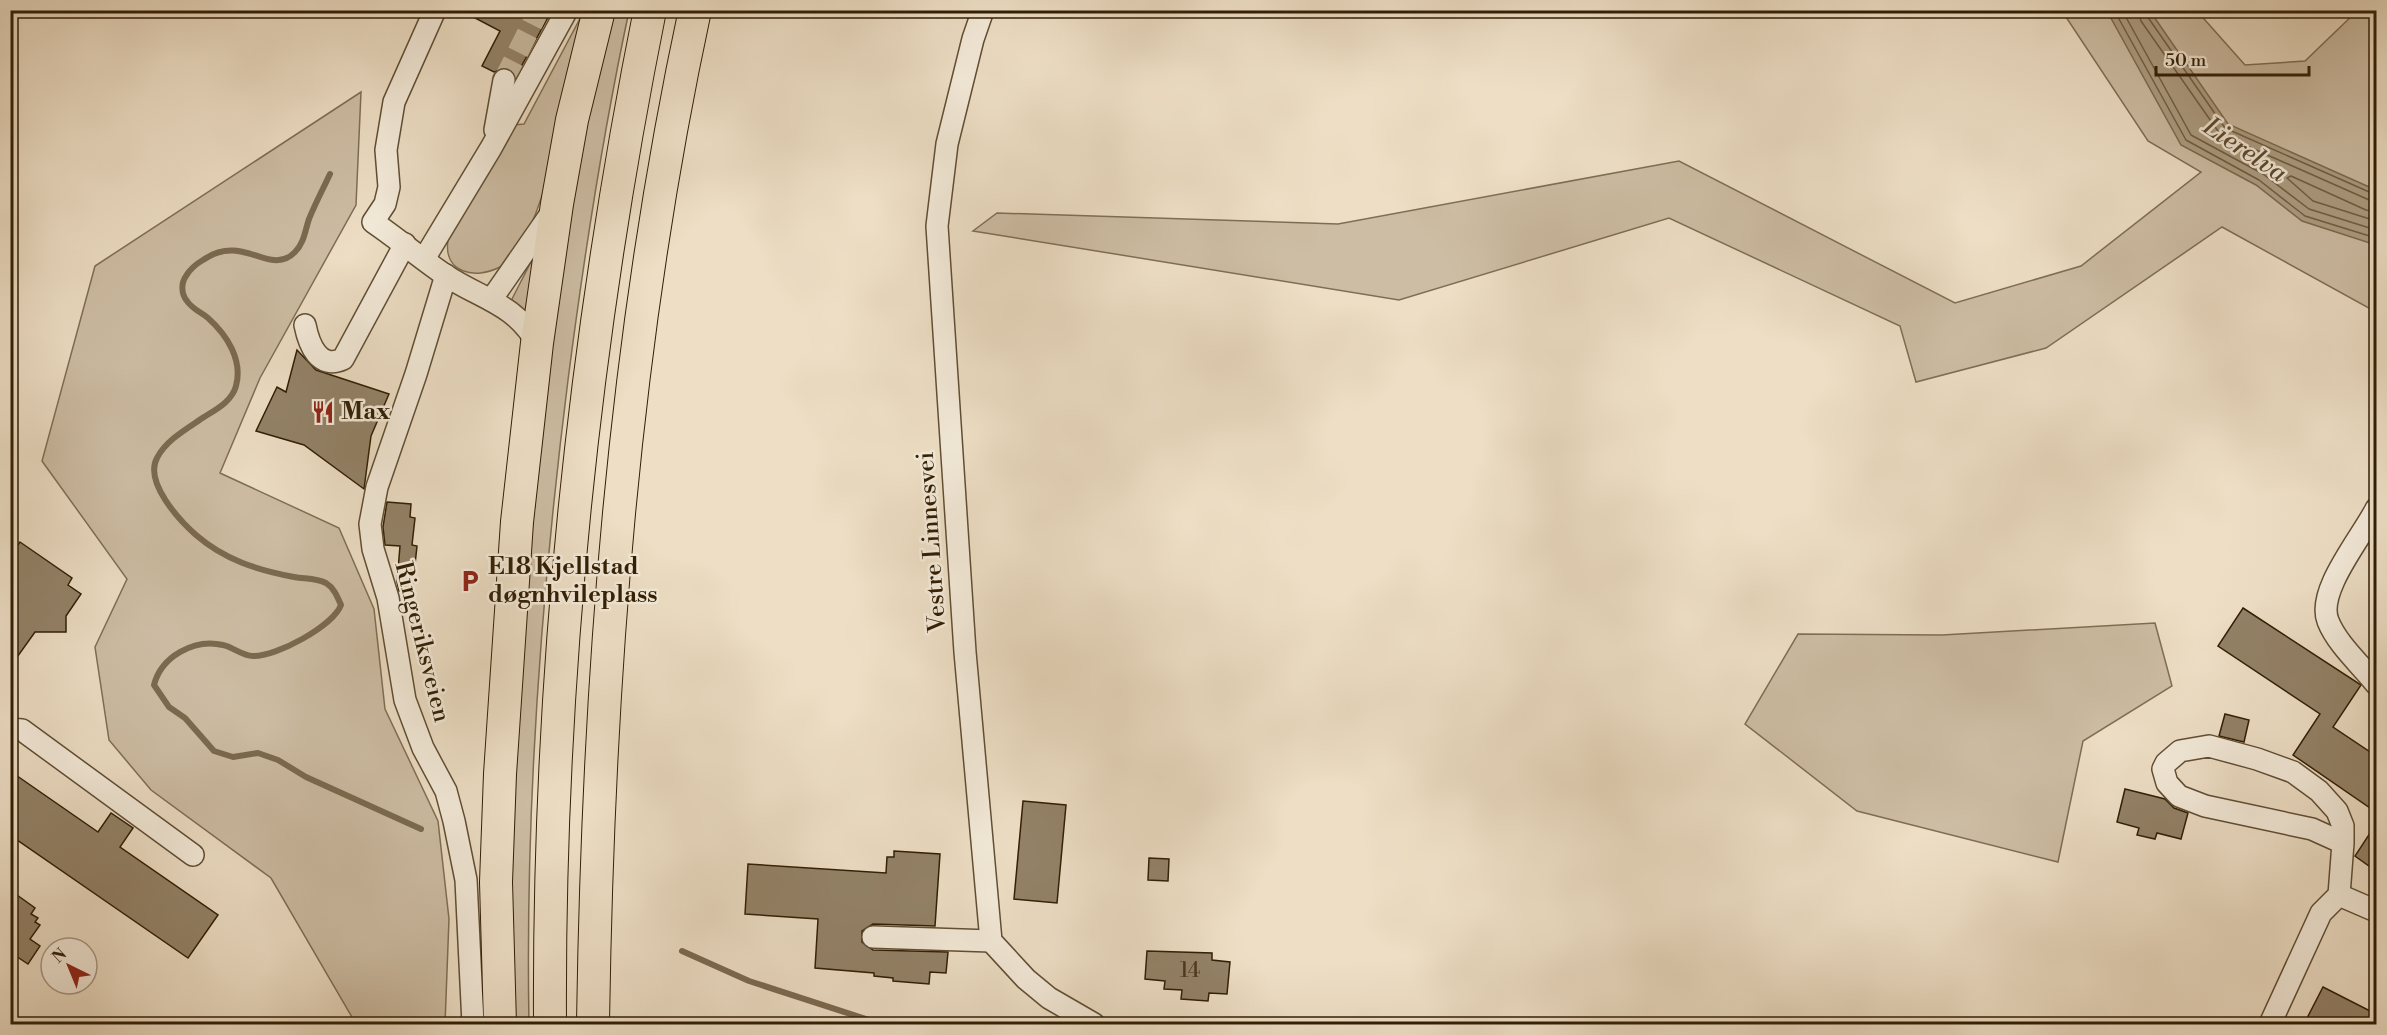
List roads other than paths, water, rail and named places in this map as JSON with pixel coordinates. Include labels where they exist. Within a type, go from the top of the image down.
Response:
[{"type":"highway","points":[[500,1024],[496,882],[501,736],[517,522],[537,343],[557,204],[572,120],[599,10]]},
{"type":"highway","points":[[550,1024],[557,747],[576,496],[603,279],[650,10]]},
{"type":"highway","points":[[593,1024],[598,789],[619,503],[660,201],[695,10]]},
{"type":"street","points":[[435,10],[394,102],[386,150],[389,187],[385,204],[373,222],[446,275],[521,319],[537,343]]},
{"type":"street","points":[[424,259],[491,148],[567,10]]},
{"type":"street","name":"Vestre Linnesvei","points":[[983,10],[973,39],[947,144],[937,226],[965,652],[991,941]]},
{"type":"street","points":[[491,148],[504,80]]},
{"type":"street","points":[[491,300],[557,204]]},
{"type":"street","points":[[305,325],[312,348],[320,358],[331,362],[343,359],[405,244]]},
{"type":"street","name":"Ringeriksveien","points":[[446,275],[416,374],[377,487],[371,509],[370,534],[388,598],[405,700],[423,748],[446,791],[454,821],[466,880],[473,1024]]},
{"type":"street","points":[[2376,509],[2332,583],[2325,610],[2331,627],[2376,684]]},
{"type":"street","points":[[10,729],[22,730],[194,855]]},
{"type":"street","points":[[2270,1024],[2321,913],[2338,895],[2343,843],[2343,826],[2337,811],[2319,791],[2294,772],[2208,746],[2180,751],[2166,763],[2163,769],[2167,783],[2180,796],[2205,806],[2312,829],[2343,843]]},
{"type":"street","points":[[2338,895],[2376,911]]},
{"type":"street","points":[[873,937],[991,941],[1026,979],[1049,998],[1094,1024]]},
{"type":"water","name":"Lierelva","points":[[2107,11],[2150,11],[2228,124],[2376,190],[2376,245],[2302,221],[2256,185],[2181,145]]},
{"type":"waterway","points":[[330,174],[309,219],[302,241],[295,252],[286,259],[266,259],[244,252],[218,253],[198,263],[186,276],[182,288],[185,298],[191,306],[208,318],[227,340],[235,358],[238,376],[231,396],[172,440],[157,458],[154,468],[155,478],[165,500],[181,520],[207,544],[254,567],[326,583],[337,595],[341,605],[336,613],[316,631],[289,646],[263,655],[249,656],[227,646],[212,644],[190,647],[171,658],[158,675],[154,685],[169,707],[185,718],[214,751],[233,757],[258,753],[278,760],[306,777],[421,829]]},
{"type":"waterway","points":[[682,951],[749,981],[872,1021],[943,1022]]},
{"type":"waterway","points":[[973,1023],[993,1024]]},
{"type":"tunnel","points":[[504,80],[539,10]]},
{"type":"place","name":"Max","points":[[323,412]]},
{"type":"place","name":"E18 Kjellstad døgnhvileplass","points":[[470,581]]}]
